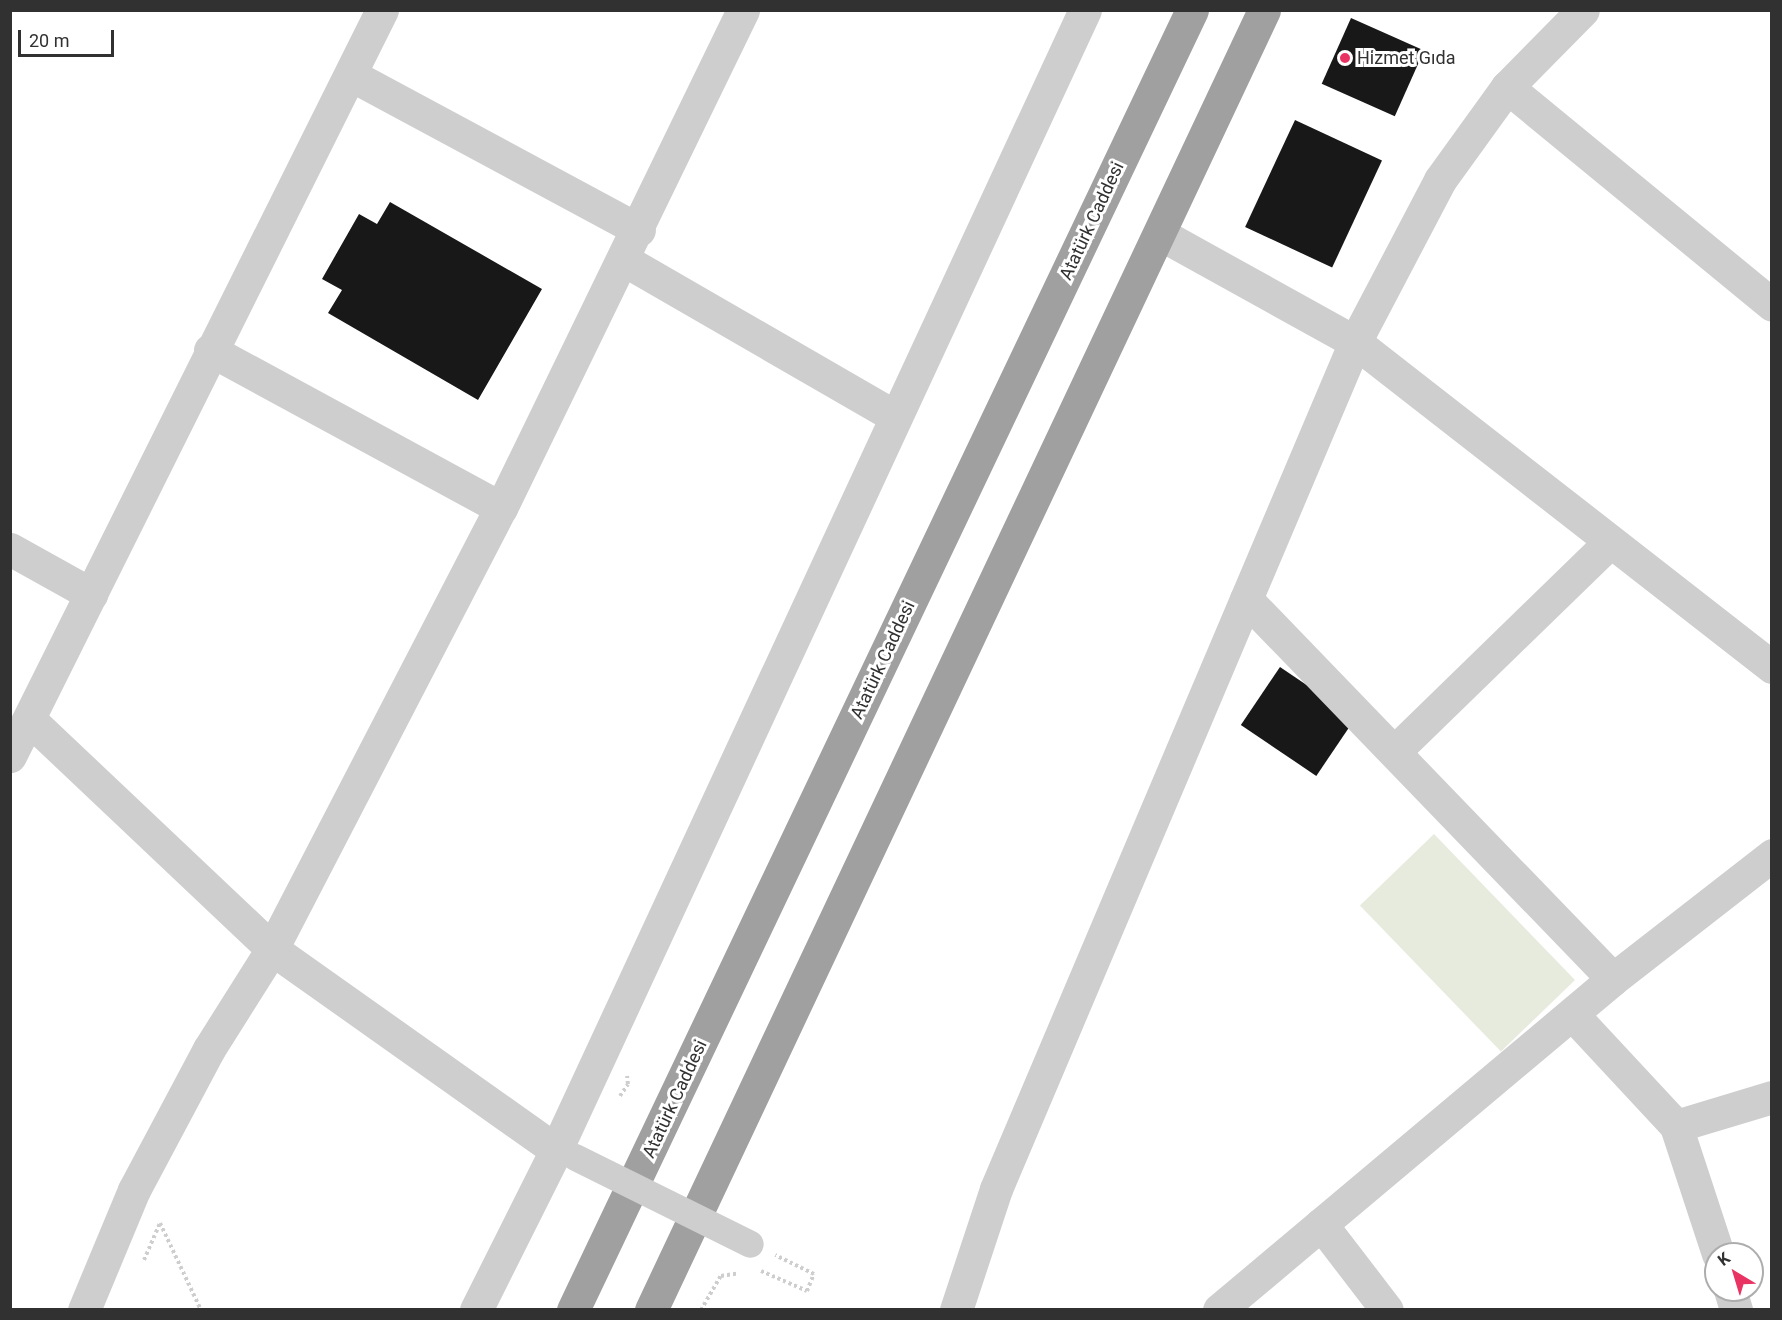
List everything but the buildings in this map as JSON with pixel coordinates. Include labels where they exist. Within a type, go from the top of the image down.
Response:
[{"type":"highway","name":"Atatürk Caddesi","points":[[573,1310],[1192,10]]},
{"type":"highway","points":[[651,1310],[1162,235],[1264,10]]},
{"type":"street","points":[[10,756],[210,350],[382,10]]},
{"type":"street","points":[[84,1310],[134,1190],[172,1115],[272,949],[501,508],[639,230],[743,10]]},
{"type":"street","points":[[476,1310],[566,1154],[894,416],[1085,10]]},
{"type":"street","points":[[956,1310],[996,1189],[1355,342],[1440,180],[1507,87],[1583,10]]},
{"type":"street","points":[[351,75],[639,230]]},
{"type":"street","points":[[1507,87],[1772,305]]},
{"type":"street","points":[[1162,235],[1355,342],[1772,667]]},
{"type":"street","points":[[624,260],[894,416]]},
{"type":"street","points":[[210,350],[501,508]]},
{"type":"street","points":[[1395,751],[1610,542]]},
{"type":"street","points":[[10,549],[91,594]]},
{"type":"street","points":[[1246,599],[1613,979]]},
{"type":"street","points":[[29,719],[272,949],[566,1154],[750,1244]]},
{"type":"street","points":[[1219,1310],[1613,979],[1772,855]]},
{"type":"street","points":[[1572,1014],[1676,1126],[1714,1242]]},
{"type":"street","points":[[1676,1126],[1772,1097]]},
{"type":"street","points":[[1321,1224],[1387,1310]]},
{"type":"path","points":[[141,1266],[160,1223],[201,1310]]},
{"type":"path","points":[[700,1310],[721,1276],[758,1269],[807,1291],[814,1274],[750,1244]]},
{"type":"shaded area","points":[[1434,834],[1575,980],[1501,1052],[1360,906]]},
{"type":"place","name":"Hizmet Gıda","points":[[1345,58]]}]
